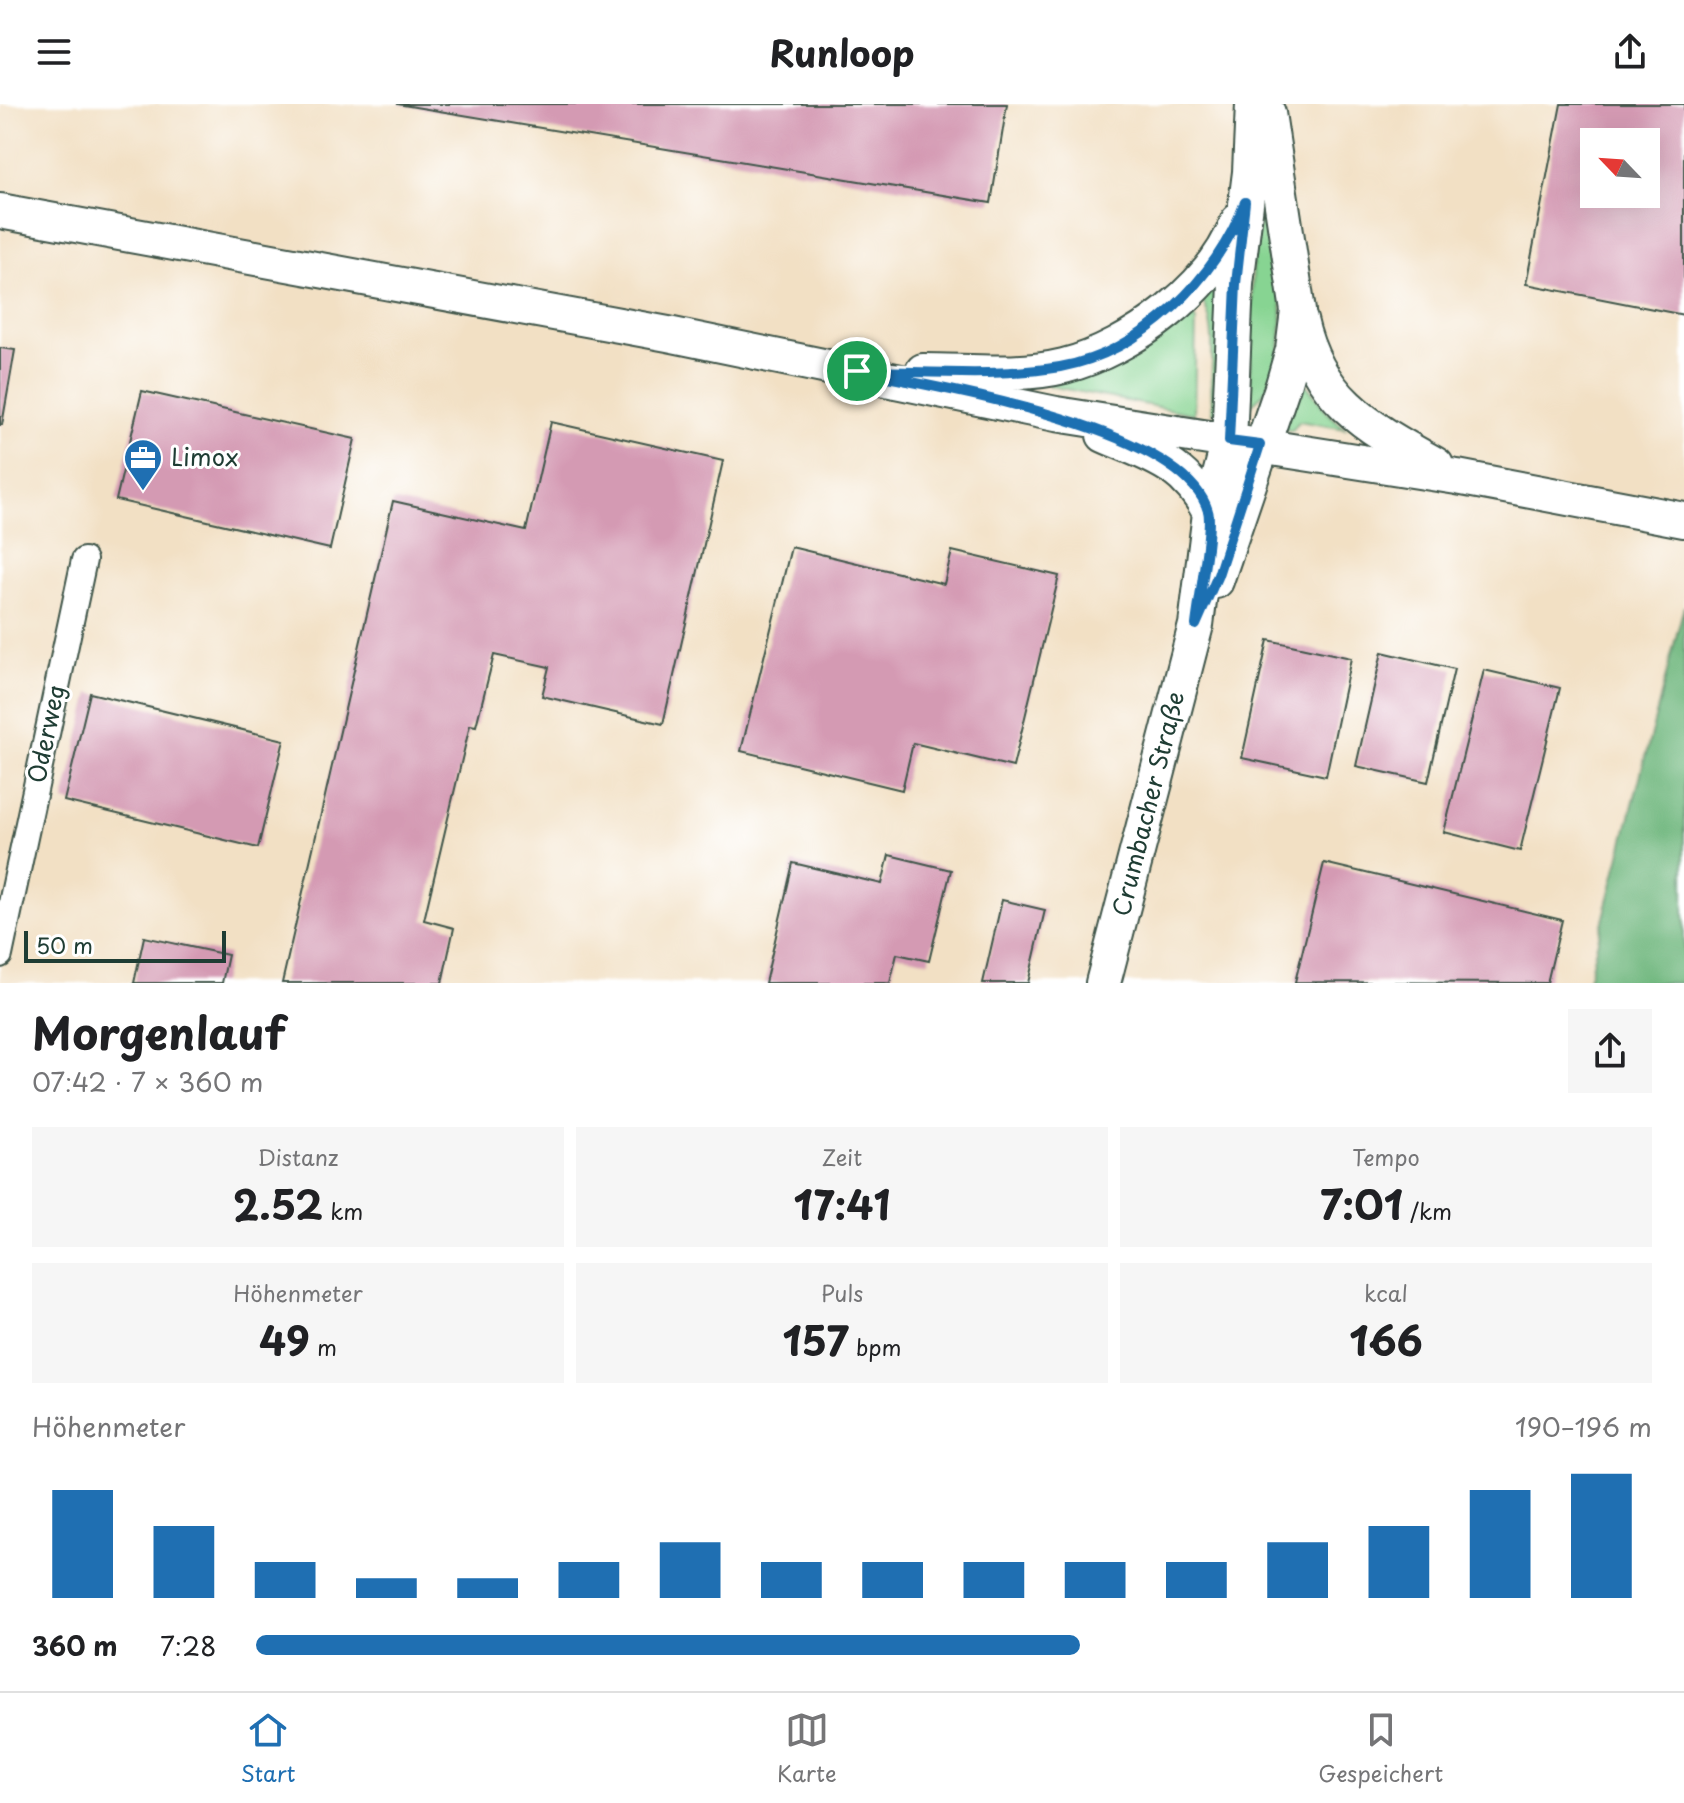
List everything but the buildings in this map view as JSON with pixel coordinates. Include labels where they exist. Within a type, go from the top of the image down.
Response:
[{"type":"main road","points":[[1244,443],[1236,284],[1250,172],[1253,104]]},
{"type":"main road","points":[[1266,104],[1298,311],[1312,360],[1331,391],[1354,416],[1457,477]]},
{"type":"main road","points":[[857,371],[1020,371],[1061,367],[1096,356],[1143,331],[1187,294],[1233,234],[1245,202]]},
{"type":"main road","points":[[0,211],[668,334],[1056,414],[1457,477],[1684,520]]},
{"type":"main road","points":[[1244,443],[1293,350],[1298,311]]},
{"type":"main road","points":[[1056,414],[1172,465],[1190,479],[1210,513]]},
{"type":"main road","name":"Crumbacher Straße","points":[[1103,983],[1196,625],[1210,513],[1244,443]]},
{"type":"main road","name":"Crumbacher Straße","points":[[1196,625],[1218,575],[1244,443]]},
{"type":"street","name":"Oderweg","points":[[0,955],[84,560]]},
{"type":"green space","points":[[1264,190],[1278,273],[1281,337],[1277,365],[1266,389],[1249,406],[1253,262]]},
{"type":"green space","points":[[1222,281],[1217,411],[1213,413],[1212,339],[1207,311],[1201,299]]},
{"type":"green space","points":[[1190,309],[1196,321],[1194,414],[1049,386],[1048,378]]},
{"type":"green space","points":[[1301,377],[1326,411],[1345,429],[1299,421],[1292,431],[1282,428]]},
{"type":"green space","points":[[1684,606],[1684,983],[1587,983]]},
{"type":"place","name":"Limox","points":[[143,492]]},
{"type":"route","points":[[1245,202],[1236,284],[1229,441],[1260,445],[1218,575],[1196,625],[1210,513],[1190,479],[1172,465],[1056,414],[857,371],[1020,371],[1061,367],[1096,356],[1143,331],[1187,294],[1233,234],[1245,202]]}]
